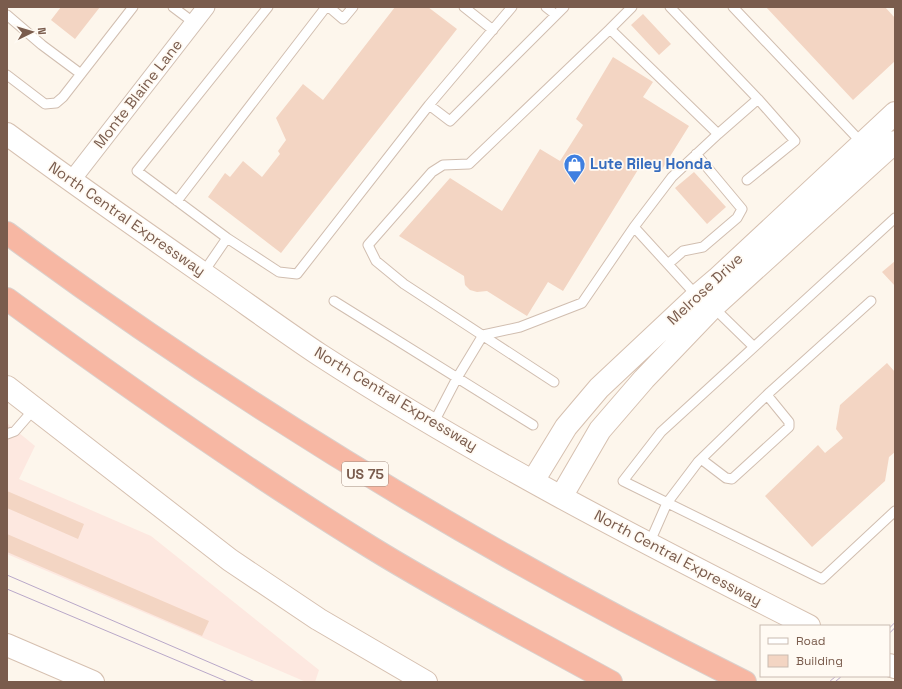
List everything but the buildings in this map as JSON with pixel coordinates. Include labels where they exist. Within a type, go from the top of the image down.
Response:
[{"type":"highway","name":"US 75","points":[[7,232],[91,294],[194,365],[360,471],[538,574],[649,634],[744,682]]},
{"type":"highway","points":[[7,299],[87,358],[231,457],[373,548],[478,610],[611,682]]},
{"type":"main road","name":"Melrose Drive","points":[[561,497],[600,430],[644,379],[705,301],[717,279],[895,113]]},
{"type":"main road","name":"North Central Expressway","points":[[7,134],[71,181],[320,355],[433,424],[561,497],[649,545],[807,625]]},
{"type":"main road","name":"Melrose Drive","points":[[533,481],[566,427],[599,388],[895,142]]},
{"type":"main road","points":[[7,387],[230,560],[318,619],[426,682]]},
{"type":"main road","points":[[7,645],[93,682]]},
{"type":"street","name":"Monte Blaine Lane","points":[[71,181],[206,7]]},
{"type":"lane","points":[[7,10],[10,7]]},
{"type":"lane","points":[[7,76],[45,104],[56,103],[63,97],[133,7]]},
{"type":"lane","points":[[173,7],[193,22]]},
{"type":"lane","points":[[268,7],[137,171],[227,238],[279,272],[297,274],[429,105],[512,7]]},
{"type":"lane","points":[[177,201],[328,7],[343,19],[353,7]]},
{"type":"lane","points":[[464,7],[493,30]]},
{"type":"lane","points":[[546,7],[556,15]]},
{"type":"lane","points":[[429,105],[450,121],[564,7]]},
{"type":"lane","points":[[554,382],[404,284],[376,261],[368,245],[432,172],[443,165],[469,164],[632,7]]},
{"type":"lane","points":[[670,7],[758,99],[794,140],[747,180]]},
{"type":"lane","points":[[733,7],[862,144]]},
{"type":"lane","points":[[7,15],[42,45],[81,74]]},
{"type":"lane","points":[[610,28],[718,134]]},
{"type":"lane","points":[[433,424],[457,378],[483,335],[520,327],[582,303],[634,227],[672,177],[758,99]]},
{"type":"lane","points":[[668,264],[683,250],[703,248],[737,218],[742,209],[696,154]]},
{"type":"lane","points":[[895,218],[661,432],[623,481],[822,578],[895,511]]},
{"type":"lane","points":[[634,227],[668,264],[754,347]]},
{"type":"lane","points":[[203,273],[227,238]]},
{"type":"lane","points":[[649,545],[667,503],[680,484],[701,459],[767,395],[871,300]]},
{"type":"lane","points":[[334,301],[533,425]]},
{"type":"lane","points":[[701,459],[726,478],[732,479],[789,427],[789,422],[767,395]]},
{"type":"lane","points":[[7,434],[15,431],[34,408]]},
{"type":"shaded area","points":[[7,423],[35,446],[19,479],[151,536],[319,670],[315,682],[306,682],[7,554]]},
{"type":"tram line","points":[[7,575],[255,682]]},
{"type":"tram line","points":[[7,589],[228,682]]},
{"type":"railway","points":[[890,630],[895,625]]},
{"type":"railway","points":[[832,682],[838,677]]},
{"type":"place","name":"Lute Riley Honda","points":[[574,184]]}]
